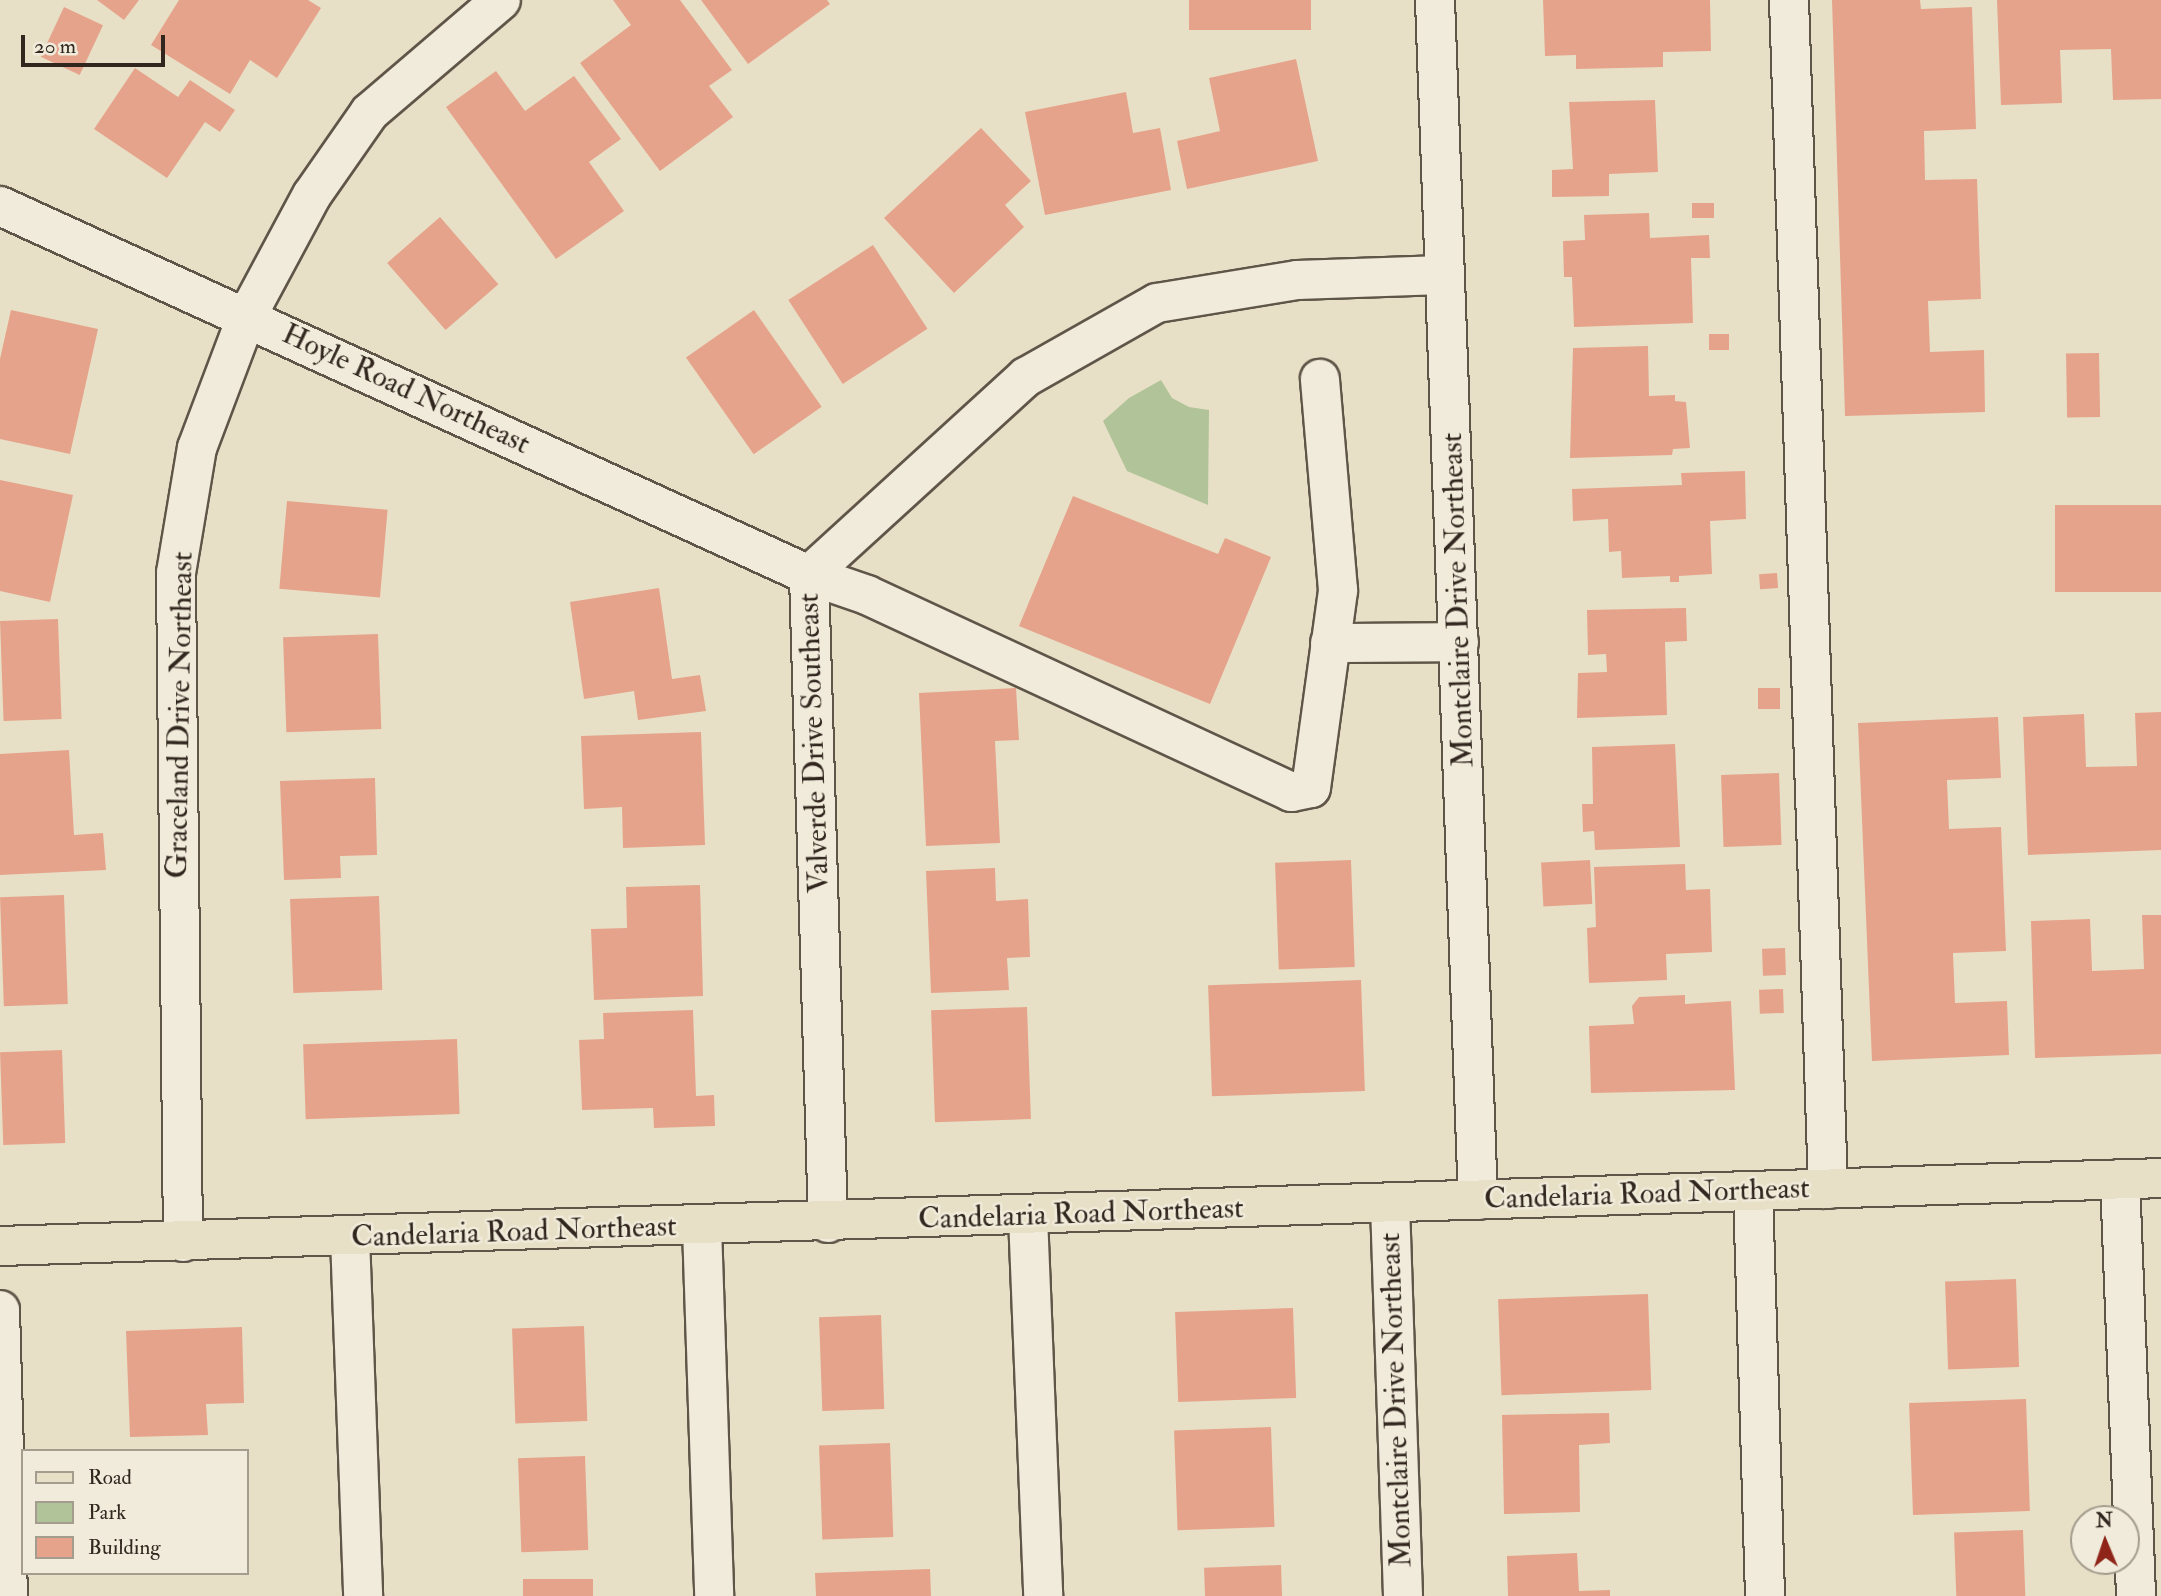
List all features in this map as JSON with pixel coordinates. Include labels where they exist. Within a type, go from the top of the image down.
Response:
[{"type":"main road","name":"Candelaria Road Northeast","points":[[0,1246],[702,1227],[2161,1178]]},
{"type":"street","name":"Graceland Drive Northeast","points":[[183,1242],[176,573],[197,448],[247,316],[312,195],[370,112],[501,0]]},
{"type":"street","name":"Montclaire Drive Northeast","points":[[1434,0],[1443,275],[1460,642],[1478,1200]]},
{"type":"street","points":[[1789,0],[1828,1189]]},
{"type":"street","name":"Hoyle Road Northeast","points":[[0,206],[247,316],[809,575],[867,595],[1292,792],[1311,788],[1330,643]]},
{"type":"street","name":"Valverde Drive Southeast","points":[[828,1223],[809,575],[1026,377],[1157,303],[1297,280],[1443,275]]},
{"type":"street","points":[[1320,379],[1338,590],[1330,643],[1460,642]]},
{"type":"street","points":[[2120,1179],[2136,1596]]},
{"type":"street","points":[[1753,1191],[1765,1596]]},
{"type":"street","name":"Montclaire Drive Northeast","points":[[1390,1204],[1403,1596]]},
{"type":"street","points":[[1028,1216],[1043,1596]]},
{"type":"street","points":[[702,1227],[714,1596]]},
{"type":"street","points":[[350,1237],[363,1596]]},
{"type":"street","points":[[0,1310],[8,1596]]},
{"type":"green space","points":[[1161,380],[1172,398],[1189,407],[1209,410],[1208,505],[1127,471],[1103,421],[1129,398]]},
{"type":"building","points":[[97,0],[139,0],[124,20]]},
{"type":"building","points":[[179,0],[308,0],[321,8],[277,78],[250,60],[230,94],[151,45]]},
{"type":"building","points":[[613,0],[680,0],[732,70],[709,86],[733,117],[660,171],[580,63],[631,25]]},
{"type":"building","points":[[701,0],[827,0],[830,4],[748,64]]},
{"type":"building","points":[[1189,0],[1311,0],[1311,30],[1189,30]]},
{"type":"building","points":[[1543,0],[1710,0],[1711,51],[1663,52],[1663,67],[1576,69],[1576,55],[1545,56]]},
{"type":"building","points":[[1832,0],[1920,0],[1921,9],[1972,7],[1976,129],[1924,131],[1925,180],[1977,179],[1981,299],[1928,301],[1930,352],[1984,350],[1985,412],[1845,416]]},
{"type":"building","points":[[1997,0],[2161,0],[2161,99],[2113,100],[2111,49],[2060,50],[2062,103],[2001,105]]},
{"type":"building","points":[[64,7],[103,25],[80,75],[41,57]]},
{"type":"building","points":[[1296,59],[1318,161],[1187,189],[1177,141],[1220,131],[1209,78]]},
{"type":"building","points":[[135,68],[178,97],[190,80],[235,110],[220,132],[205,122],[167,178],[94,129]]},
{"type":"building","points":[[496,71],[525,111],[574,76],[621,139],[589,162],[624,211],[556,259],[446,107]]},
{"type":"building","points":[[1126,92],[1133,133],[1160,128],[1171,190],[1045,215],[1025,112]]},
{"type":"building","points":[[1655,100],[1658,172],[1609,174],[1609,196],[1552,197],[1552,170],[1573,169],[1569,102]]},
{"type":"building","points":[[981,128],[1031,181],[1005,205],[1024,227],[954,293],[884,218]]},
{"type":"building","points":[[1692,203],[1714,203],[1714,218],[1692,218]]},
{"type":"building","points":[[1649,213],[1650,238],[1709,235],[1710,258],[1691,258],[1693,323],[1574,327],[1572,277],[1564,277],[1563,241],[1585,240],[1584,215]]},
{"type":"building","points":[[440,217],[498,284],[446,330],[387,263]]},
{"type":"building","points":[[873,245],[927,329],[843,384],[788,300]]},
{"type":"building","points":[[11,310],[98,329],[70,454],[0,439],[0,359]]},
{"type":"building","points":[[754,310],[822,407],[754,454],[686,358]]},
{"type":"building","points":[[1709,334],[1729,334],[1729,350],[1709,350]]},
{"type":"building","points":[[1648,346],[1649,396],[1675,395],[1675,401],[1686,402],[1690,448],[1673,449],[1672,455],[1570,458],[1573,348]]},
{"type":"building","points":[[2099,353],[2100,417],[2067,418],[2066,354]]},
{"type":"building","points":[[1745,471],[1746,519],[1710,521],[1712,574],[1679,576],[1679,582],[1670,582],[1670,576],[1622,578],[1621,551],[1609,552],[1608,519],[1573,521],[1572,489],[1682,485],[1681,473]]},
{"type":"building","points":[[0,480],[73,495],[50,602],[0,591]]},
{"type":"building","points":[[1073,496],[1218,554],[1225,538],[1271,557],[1210,704],[1019,626]]},
{"type":"building","points":[[287,501],[388,510],[380,597],[279,589]]},
{"type":"building","points":[[2055,505],[2161,505],[2161,592],[2055,592]]},
{"type":"building","points":[[1777,573],[1778,588],[1760,589],[1759,574]]},
{"type":"building","points":[[659,588],[672,679],[700,675],[706,711],[638,720],[634,691],[584,699],[570,602]]},
{"type":"building","points":[[1686,608],[1687,641],[1665,642],[1667,715],[1577,718],[1578,673],[1607,672],[1606,654],[1588,655],[1587,610]]},
{"type":"building","points":[[58,619],[61,719],[4,721],[0,621]]},
{"type":"building","points":[[378,634],[381,729],[286,732],[283,637]]},
{"type":"building","points":[[1016,688],[1019,740],[995,741],[1000,843],[926,846],[919,693]]},
{"type":"building","points":[[1758,688],[1780,688],[1780,709],[1758,709]]},
{"type":"building","points":[[2161,712],[2161,850],[2028,855],[2023,717],[2084,714],[2086,767],[2137,766],[2135,713]]},
{"type":"building","points":[[1998,717],[2001,778],[1947,780],[1949,829],[2001,827],[2006,951],[1953,953],[1955,1003],[2007,1001],[2009,1055],[1872,1061],[1858,723]]},
{"type":"building","points":[[701,732],[705,845],[623,848],[622,807],[584,809],[581,736]]},
{"type":"building","points":[[1675,744],[1680,847],[1595,850],[1594,831],[1583,832],[1582,804],[1593,804],[1592,747]]},
{"type":"building","points":[[69,750],[74,835],[103,833],[106,870],[0,875],[0,754]]},
{"type":"building","points":[[1779,773],[1782,845],[1724,847],[1721,775]]},
{"type":"building","points":[[375,778],[377,855],[340,856],[341,878],[284,880],[280,781]]},
{"type":"building","points":[[1351,860],[1355,967],[1279,970],[1275,863]]},
{"type":"building","points":[[1590,860],[1592,904],[1543,907],[1541,863]]},
{"type":"building","points":[[1685,864],[1686,890],[1710,889],[1712,952],[1666,954],[1667,980],[1589,983],[1587,928],[1596,927],[1594,867]]},
{"type":"building","points":[[995,868],[996,901],[1028,899],[1030,957],[1007,958],[1009,990],[931,993],[926,871]]},
{"type":"building","points":[[700,885],[703,996],[594,1000],[591,929],[627,928],[626,887]]},
{"type":"building","points":[[64,895],[68,1004],[4,1006],[0,897]]},
{"type":"building","points":[[379,896],[382,990],[293,993],[290,899]]},
{"type":"building","points":[[2142,915],[2161,915],[2161,1054],[2035,1058],[2031,921],[2090,919],[2092,971],[2144,969]]},
{"type":"building","points":[[1785,948],[1786,975],[1763,976],[1762,949]]},
{"type":"building","points":[[1361,980],[1365,1091],[1212,1096],[1208,985]]},
{"type":"building","points":[[1783,989],[1784,1013],[1760,1014],[1759,990]]},
{"type":"building","points":[[1685,995],[1685,1004],[1731,1001],[1735,1090],[1591,1093],[1589,1026],[1634,1024],[1632,1006],[1639,997]]},
{"type":"building","points":[[1027,1007],[1031,1119],[935,1122],[931,1010]]},
{"type":"building","points":[[693,1010],[696,1096],[714,1095],[715,1126],[654,1128],[653,1108],[582,1110],[579,1040],[604,1039],[603,1013]]},
{"type":"building","points":[[457,1039],[460,1114],[306,1119],[303,1044]]},
{"type":"building","points":[[62,1050],[65,1143],[3,1145],[0,1052]]},
{"type":"building","points":[[2016,1279],[2019,1367],[1948,1369],[1945,1281]]},
{"type":"building","points":[[1648,1294],[1651,1390],[1501,1395],[1498,1299]]},
{"type":"building","points":[[1293,1308],[1296,1398],[1178,1402],[1175,1312]]},
{"type":"building","points":[[881,1315],[884,1409],[822,1411],[819,1317]]},
{"type":"building","points":[[584,1326],[587,1421],[515,1423],[512,1329]]},
{"type":"building","points":[[242,1327],[244,1403],[206,1404],[208,1435],[130,1437],[126,1331]]},
{"type":"building","points":[[2026,1399],[2030,1511],[1913,1515],[1909,1403]]},
{"type":"building","points":[[1609,1413],[1610,1443],[1579,1445],[1580,1512],[1504,1514],[1502,1415]]},
{"type":"building","points":[[1271,1427],[1274,1527],[1178,1530],[1174,1430]]},
{"type":"building","points":[[890,1443],[893,1537],[822,1539],[819,1445]]},
{"type":"building","points":[[585,1456],[588,1550],[521,1552],[518,1458]]},
{"type":"building","points":[[2023,1530],[2025,1596],[1956,1596],[1954,1532]]},
{"type":"building","points":[[1577,1553],[1579,1591],[1610,1590],[1610,1596],[1508,1596],[1507,1556]]},
{"type":"building","points":[[1281,1565],[1282,1596],[1205,1596],[1204,1568]]},
{"type":"building","points":[[930,1569],[931,1596],[816,1596],[815,1573]]},
{"type":"building","points":[[523,1579],[593,1579],[593,1596],[523,1596]]}]
